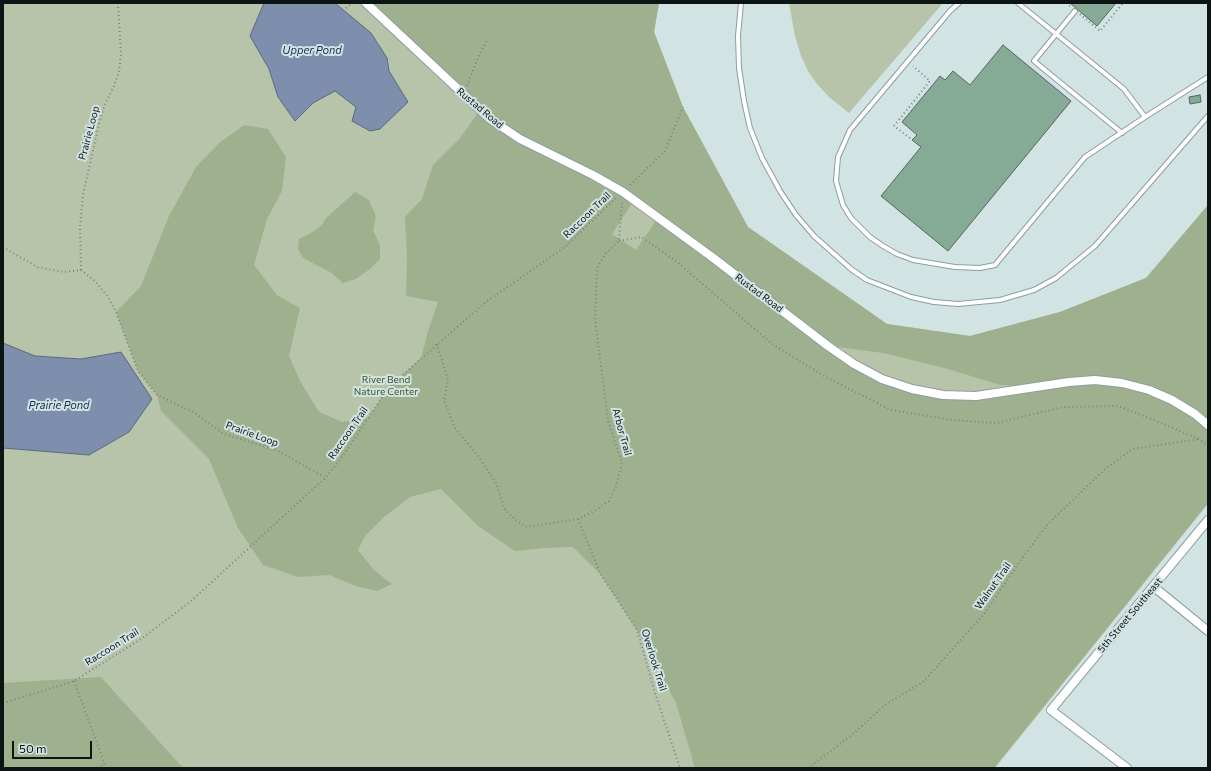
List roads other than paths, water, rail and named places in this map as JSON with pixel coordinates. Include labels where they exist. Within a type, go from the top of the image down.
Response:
[{"type":"street","name":"Rustad Road","points":[[366,3],[490,119],[520,139],[593,175],[623,192],[712,257],[828,346],[854,364],[882,379],[912,389],[943,395],[976,396],[1069,382],[1095,380],[1122,383],[1149,390],[1172,400],[1208,425]]},
{"type":"street","name":"5th Street Southeast","points":[[1126,768],[1051,710],[1208,520]]},
{"type":"street","points":[[1154,587],[1208,631]]},
{"type":"lane","points":[[741,3],[738,36],[739,68],[744,101],[750,128],[762,158],[780,191],[796,215],[814,236],[851,269],[867,280],[911,297],[934,302],[958,304],[1000,300],[1034,290],[1056,278],[1095,246],[1208,116]]},
{"type":"lane","points":[[959,3],[950,11],[850,130],[838,157],[836,181],[843,205],[851,218],[858,227],[883,246],[897,254],[913,260],[955,267],[980,268],[995,265],[1085,157],[1144,117],[1208,77]]},
{"type":"lane","points":[[1018,3],[1124,89],[1144,117]]},
{"type":"lane","points":[[1075,11],[1034,61],[1122,133]]},
{"type":"water","name":"Upper Pond","points":[[264,3],[335,3],[371,33],[387,58],[389,71],[408,102],[380,129],[370,131],[352,121],[356,107],[335,91],[313,103],[295,121],[278,97],[269,69],[250,36]]},
{"type":"water","name":"Prairie Pond","points":[[3,343],[35,356],[81,359],[121,352],[152,399],[129,432],[89,455],[3,448]]},
{"type":"park label","name":"River Bend Nature Center","points":[[386,386]]}]
